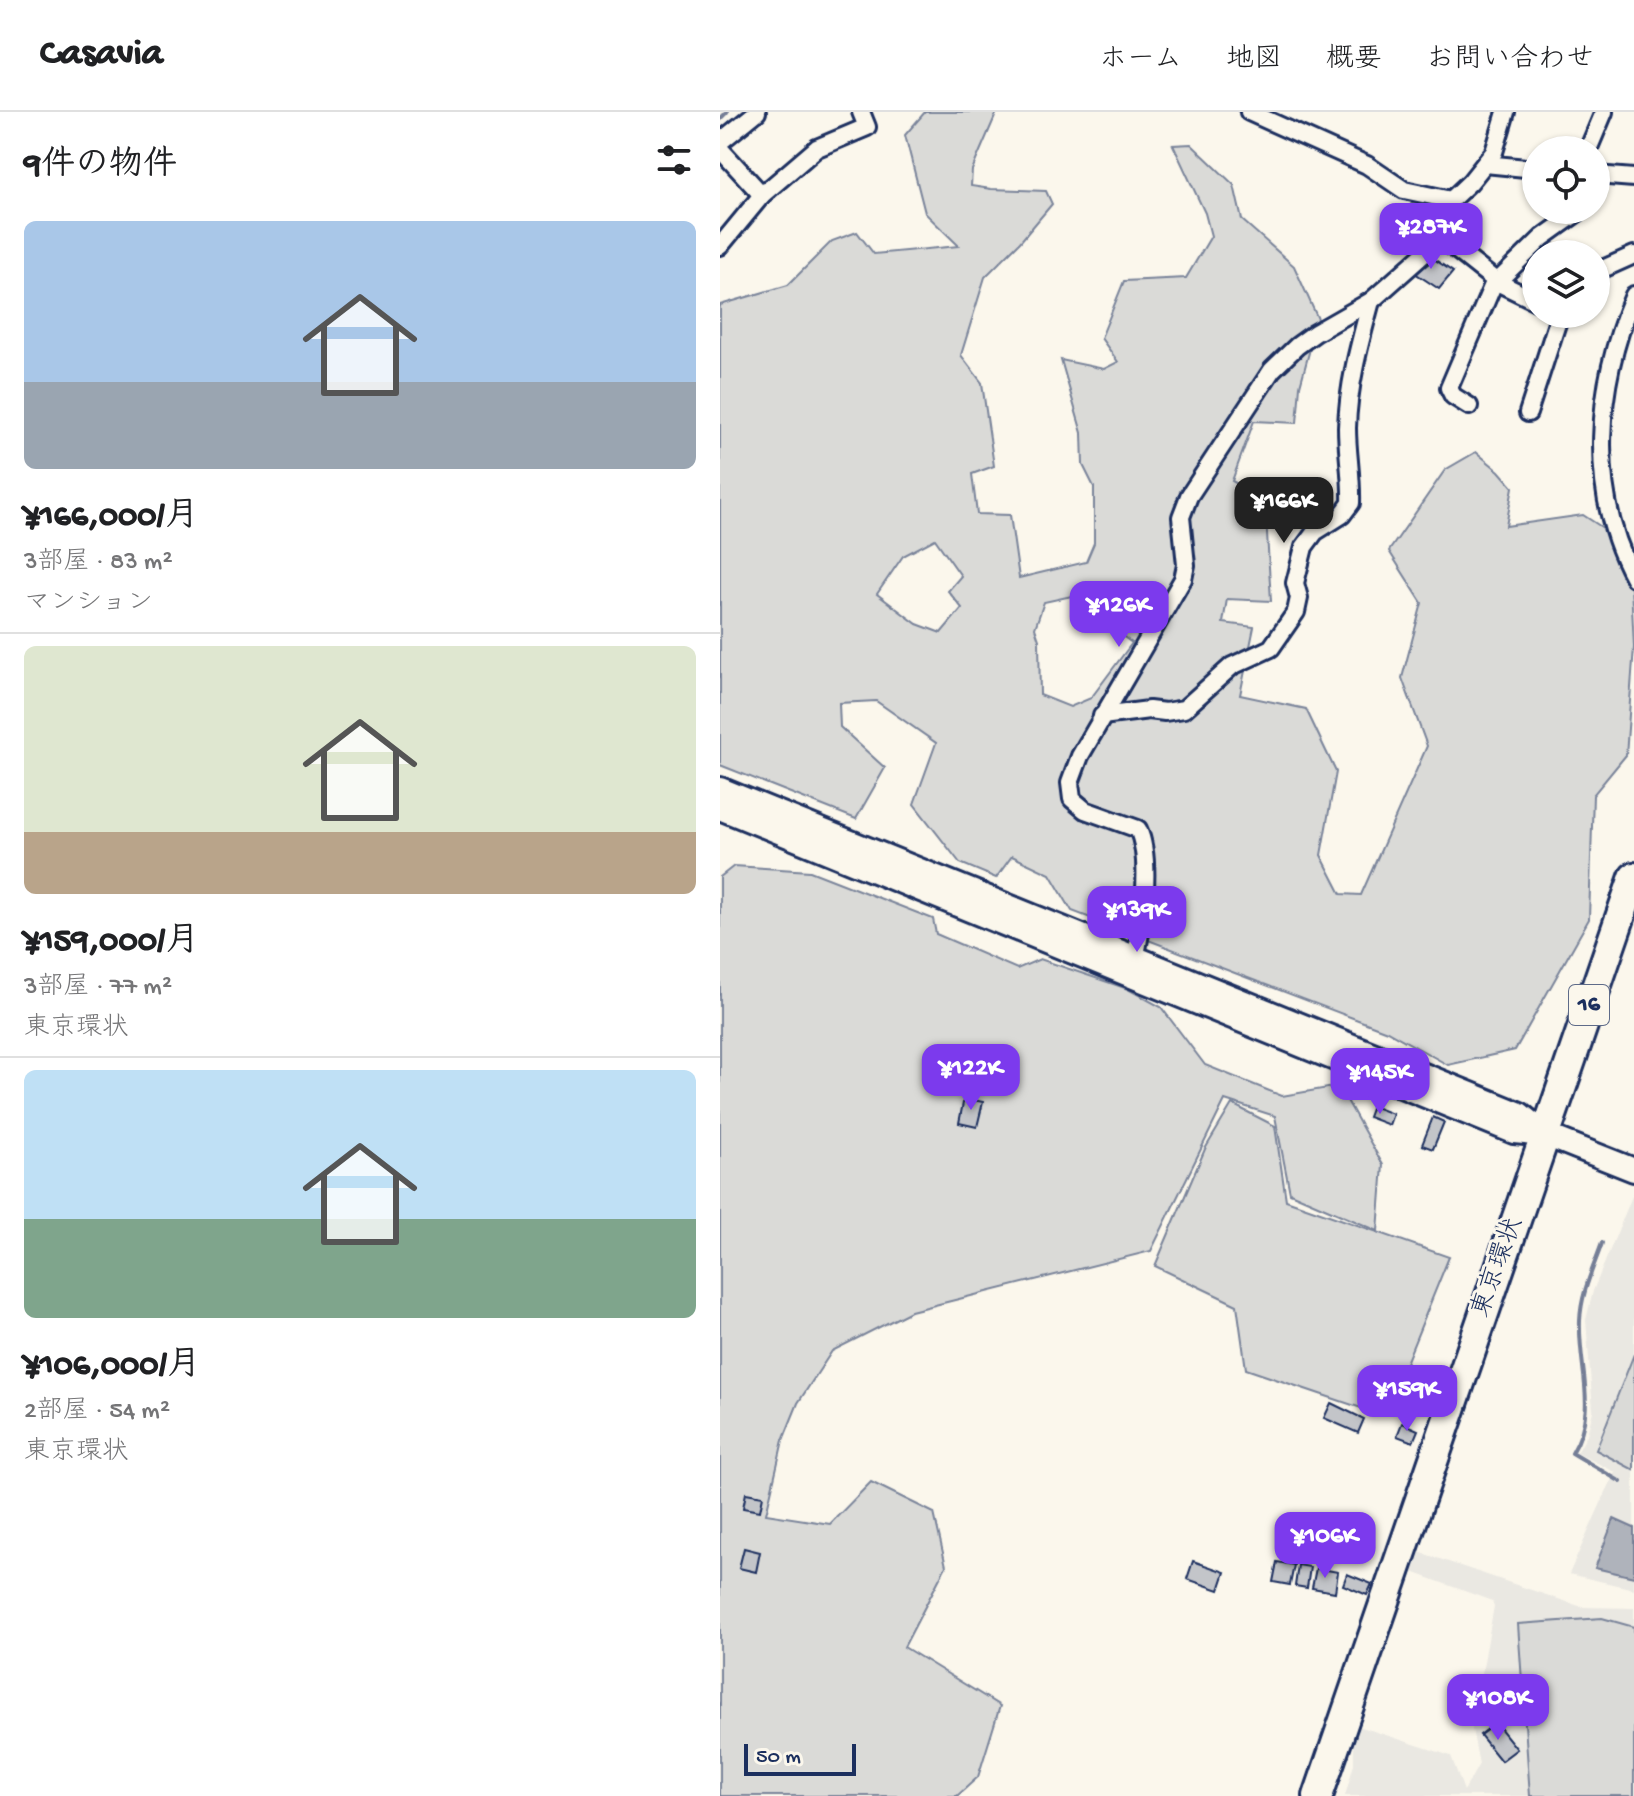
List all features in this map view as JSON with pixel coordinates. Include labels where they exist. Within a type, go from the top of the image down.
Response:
[{"type":"highway","name":"東京環状","points":[[1318,1796],[1634,877]]},
{"type":"street","points":[[720,142],[757,112]]},
{"type":"street","points":[[720,246],[762,195],[817,148],[867,127],[861,112]]},
{"type":"street","points":[[1249,112],[1367,165],[1404,190],[1451,200]]},
{"type":"street","points":[[1133,968],[1143,918],[1145,845],[1138,829],[1085,810],[1072,799],[1070,783],[1080,756],[1102,716],[1183,579],[1186,565],[1181,517],[1189,496],[1272,370],[1297,346],[1371,301],[1425,253],[1451,200],[1494,152],[1506,112]]},
{"type":"street","points":[[1594,136],[1604,112]]},
{"type":"street","points":[[720,149],[762,195]]},
{"type":"street","points":[[1485,164],[1522,168]]},
{"type":"street","points":[[1610,176],[1634,178]]},
{"type":"street","points":[[1469,406],[1453,396],[1449,388],[1492,287],[1542,238],[1562,224]]},
{"type":"street","points":[[1435,233],[1497,282],[1522,294]]},
{"type":"street","points":[[1610,266],[1634,255]]},
{"type":"street","points":[[1634,295],[1607,387],[1601,434],[1607,504],[1624,560],[1634,578]]},
{"type":"street","points":[[1102,716],[1184,709],[1232,666],[1271,648],[1296,612],[1299,598],[1295,583],[1304,547],[1315,532],[1342,515],[1351,503],[1347,429],[1349,406],[1359,345],[1371,301]]},
{"type":"street","points":[[1528,413],[1555,328]]},
{"type":"street","points":[[720,789],[1133,968]]},
{"type":"street","points":[[720,808],[1520,1114],[1546,1135],[1634,1170]]},
{"type":"shaded area","points":[[925,112],[997,112],[972,170],[971,186],[1046,191],[1052,204],[985,277],[961,355],[982,383],[994,466],[972,474],[977,514],[1010,515],[1019,578],[1086,562],[1094,543],[1094,487],[1083,465],[1082,433],[1061,360],[1104,369],[1118,362],[1101,338],[1124,281],[1186,278],[1211,236],[1205,213],[1173,145],[1191,144],[1234,185],[1242,220],[1294,266],[1318,319],[1300,386],[1297,423],[1254,421],[1232,481],[1265,499],[1271,601],[1227,599],[1223,623],[1254,627],[1240,695],[1306,709],[1336,772],[1321,855],[1341,894],[1361,895],[1427,746],[1402,678],[1422,603],[1389,551],[1445,470],[1476,452],[1499,471],[1513,487],[1506,526],[1583,515],[1629,545],[1634,647],[1626,755],[1593,795],[1589,919],[1515,1050],[1448,1065],[1387,1031],[1072,911],[1050,874],[1012,856],[996,878],[960,863],[914,804],[936,743],[876,701],[839,703],[840,727],[885,768],[856,819],[720,765],[720,305],[788,285],[832,241],[857,232],[874,254],[959,246],[925,213],[905,135]],"holes":[[[935,539],[961,576],[948,591],[962,608],[941,633],[917,624],[877,594],[903,556]],[[1095,591],[1121,635],[1132,643],[1091,698],[1070,707],[1040,695],[1039,640],[1035,628],[1044,602]]]},
{"type":"shaded area","points":[[734,866],[810,871],[933,919],[936,934],[1017,969],[1040,959],[1128,989],[1161,1007],[1205,1065],[1282,1096],[1339,1086],[1383,1165],[1378,1231],[1290,1193],[1275,1116],[1225,1100],[1151,1251],[911,1311],[832,1351],[798,1403],[783,1440],[766,1514],[830,1524],[871,1482],[934,1513],[946,1566],[904,1647],[1000,1706],[978,1777],[957,1796],[720,1796],[720,877]]},
{"type":"shaded area","points":[[1232,1104],[1275,1126],[1286,1200],[1449,1257],[1400,1378],[1387,1373],[1373,1412],[1246,1369],[1237,1305],[1155,1266],[1205,1149]]},
{"type":"shaded area","points":[[1633,1194],[1634,1589],[1569,1574],[1615,1472],[1577,1453],[1587,1435],[1593,1411],[1586,1320],[1593,1291]]},
{"type":"shaded area","points":[[1634,1354],[1634,1470],[1596,1450]]},
{"type":"shaded area","points":[[1614,1519],[1634,1528],[1634,1577],[1595,1568]]},
{"type":"shaded area","points":[[1419,1552],[1582,1607],[1634,1608],[1634,1796],[1345,1796],[1354,1764],[1354,1740],[1358,1726],[1451,1756],[1464,1791],[1479,1764],[1472,1729],[1494,1606],[1492,1601],[1412,1572]]},
{"type":"shaded area","points":[[1602,1618],[1634,1627],[1634,1796],[1530,1796],[1518,1624]]},
{"type":"building","points":[[1425,253],[1453,272],[1439,289],[1409,269]]},
{"type":"building","points":[[964,1098],[983,1102],[977,1127],[959,1123]]},
{"type":"building","points":[[1372,1106],[1393,1114],[1389,1125],[1368,1117]]},
{"type":"building","points":[[1433,1117],[1444,1122],[1433,1149],[1422,1145]]},
{"type":"building","points":[[1412,1365],[1434,1374],[1430,1384],[1408,1376]]},
{"type":"building","points":[[1331,1403],[1364,1419],[1358,1433],[1324,1418]]},
{"type":"building","points":[[1402,1423],[1418,1430],[1413,1442],[1397,1436]]},
{"type":"building","points":[[746,1493],[763,1496],[760,1511],[743,1508]]},
{"type":"building","points":[[744,1548],[760,1552],[756,1572],[739,1568]]},
{"type":"building","points":[[1193,1561],[1225,1572],[1219,1590],[1187,1579]]},
{"type":"building","points":[[1277,1562],[1294,1565],[1290,1585],[1273,1582]]},
{"type":"building","points":[[1298,1565],[1310,1567],[1307,1588],[1295,1586]]},
{"type":"building","points":[[1316,1568],[1338,1572],[1335,1592],[1312,1588]]},
{"type":"building","points":[[1347,1574],[1372,1584],[1367,1595],[1343,1585]]},
{"type":"building","points":[[1496,1723],[1517,1749],[1501,1761],[1480,1735]]},
{"type":"waterway","points":[[720,119],[727,112]]},
{"type":"waterway","points":[[1602,1243],[1581,1311],[1580,1339],[1586,1405],[1580,1437],[1572,1453],[1621,1482]]}]
